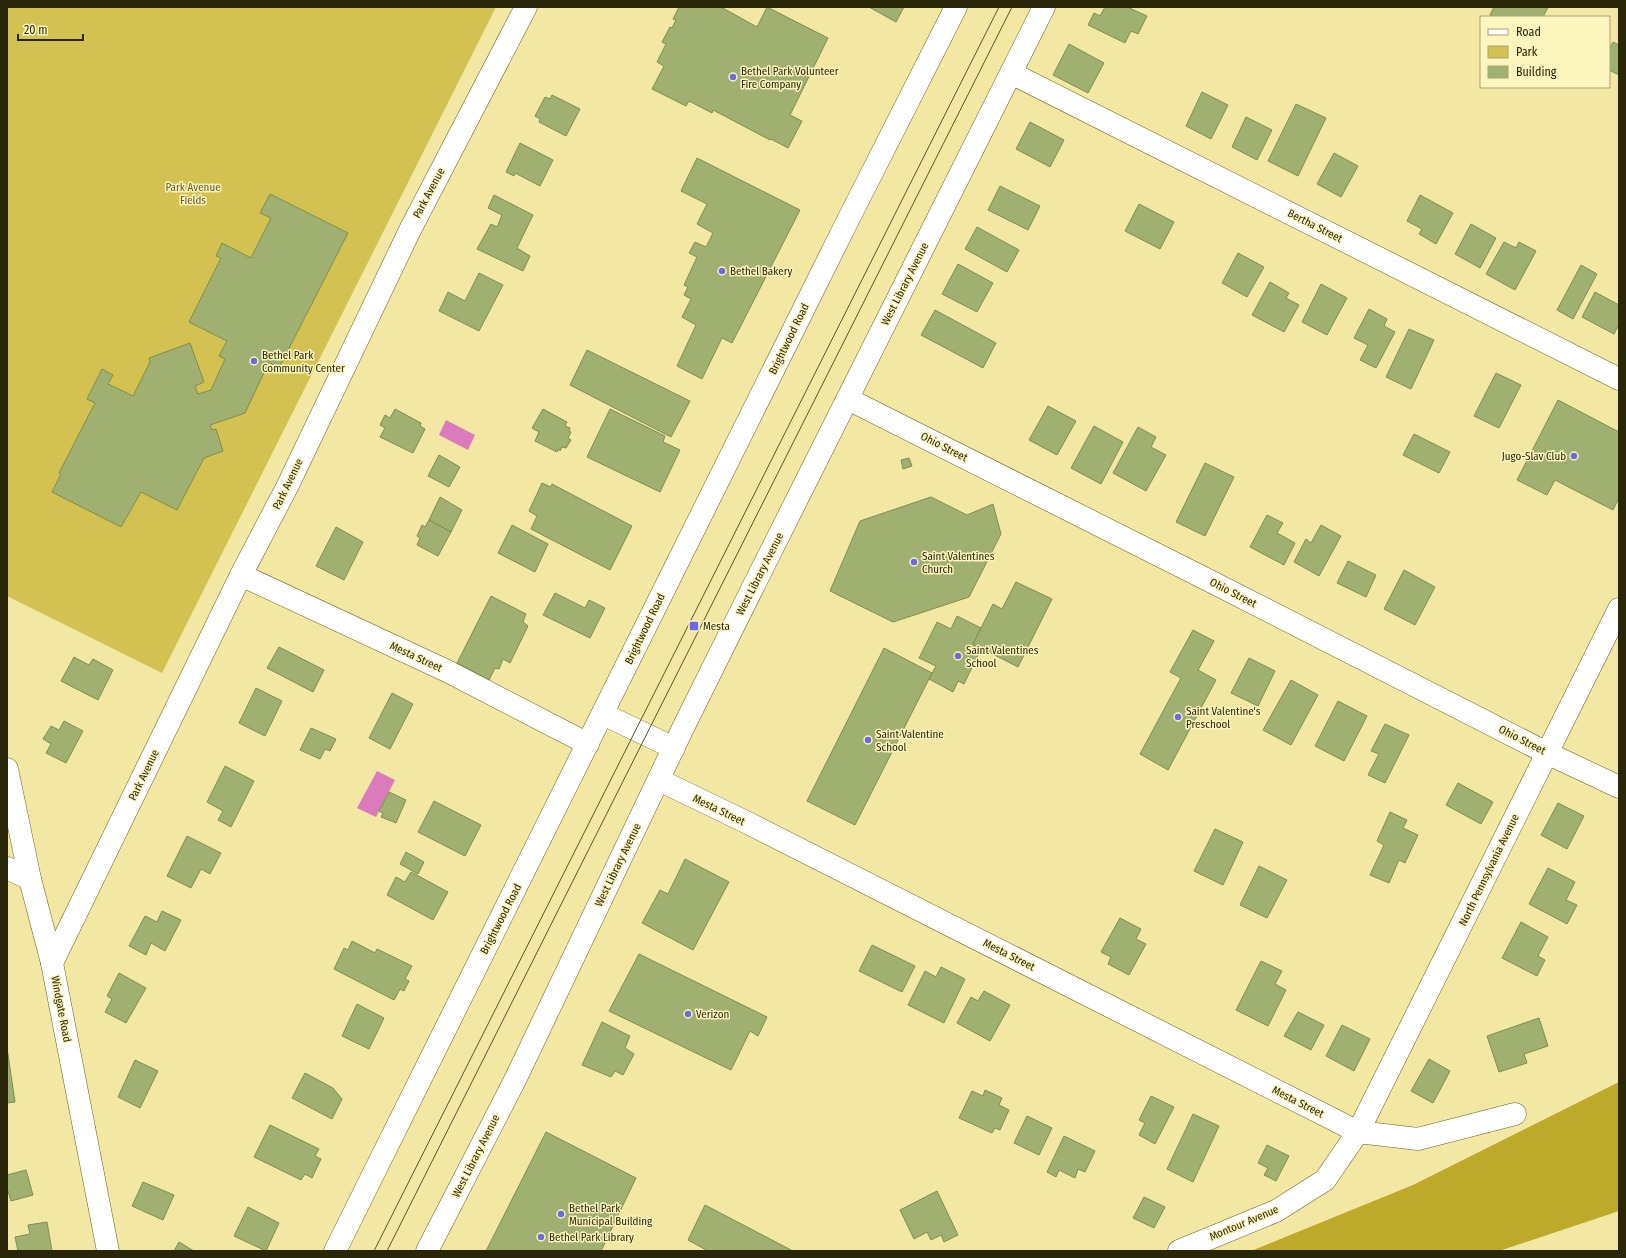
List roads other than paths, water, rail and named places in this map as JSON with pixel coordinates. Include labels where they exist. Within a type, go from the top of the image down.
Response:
[{"type":"street","name":"Park Avenue","points":[[52,963],[241,576],[288,484],[410,230],[526,7]]},
{"type":"street","name":"Brightwood Road","points":[[335,1251],[956,7]]},
{"type":"street","name":"West Library Avenue","points":[[427,1251],[515,1080],[674,748],[1044,7]]},
{"type":"street","name":"Bertha Street","points":[[1010,73],[1619,379]]},
{"type":"street","name":"Ohio Street","points":[[848,399],[1547,753],[1619,787]]},
{"type":"street","name":"Mesta Street","points":[[241,576],[447,671],[588,744]]},
{"type":"street","name":"North Pennsylvania Avenue","points":[[1358,1132],[1619,609]]},
{"type":"street","points":[[603,714],[674,748]]},
{"type":"street","name":"Windgate Road","points":[[7,769],[30,878],[52,963],[108,1251]]},
{"type":"street","name":"Mesta Street","points":[[659,780],[748,823],[1358,1132]]},
{"type":"street","points":[[7,868],[30,878]]},
{"type":"street","points":[[1358,1132],[1418,1138],[1515,1114]]},
{"type":"street","name":"Montour Avenue","points":[[1179,1251],[1276,1211],[1325,1180],[1358,1132]]},
{"type":"tram line","points":[[374,1251],[999,7]]},
{"type":"tram line","points":[[387,1251],[1012,7]]},
{"type":"place","name":"Bethel Park Volunteer Fire Company","points":[[733,77]]},
{"type":"place","name":"Bethel Bakery","points":[[722,271]]},
{"type":"place","name":"Bethel Park Community Center","points":[[254,361]]},
{"type":"place","name":"Jugo-Slav Club","points":[[1574,456]]},
{"type":"place","name":"Saint Valentines Church","points":[[914,562]]},
{"type":"place","name":"Mesta","points":[[694,626]]},
{"type":"place","name":"Saint Valentines School","points":[[958,656]]},
{"type":"place","name":"Saint Valentine's Preschool","points":[[1178,717]]},
{"type":"place","name":"Saint Valentine School","points":[[868,740]]},
{"type":"place","name":"Verizon","points":[[688,1014]]},
{"type":"place","name":"Bethel Park Municipal Building","points":[[561,1214]]},
{"type":"place","name":"Bethel Park Library","points":[[541,1237]]},
{"type":"park label","name":"Park Avenue Fields","points":[[193,193]]}]
